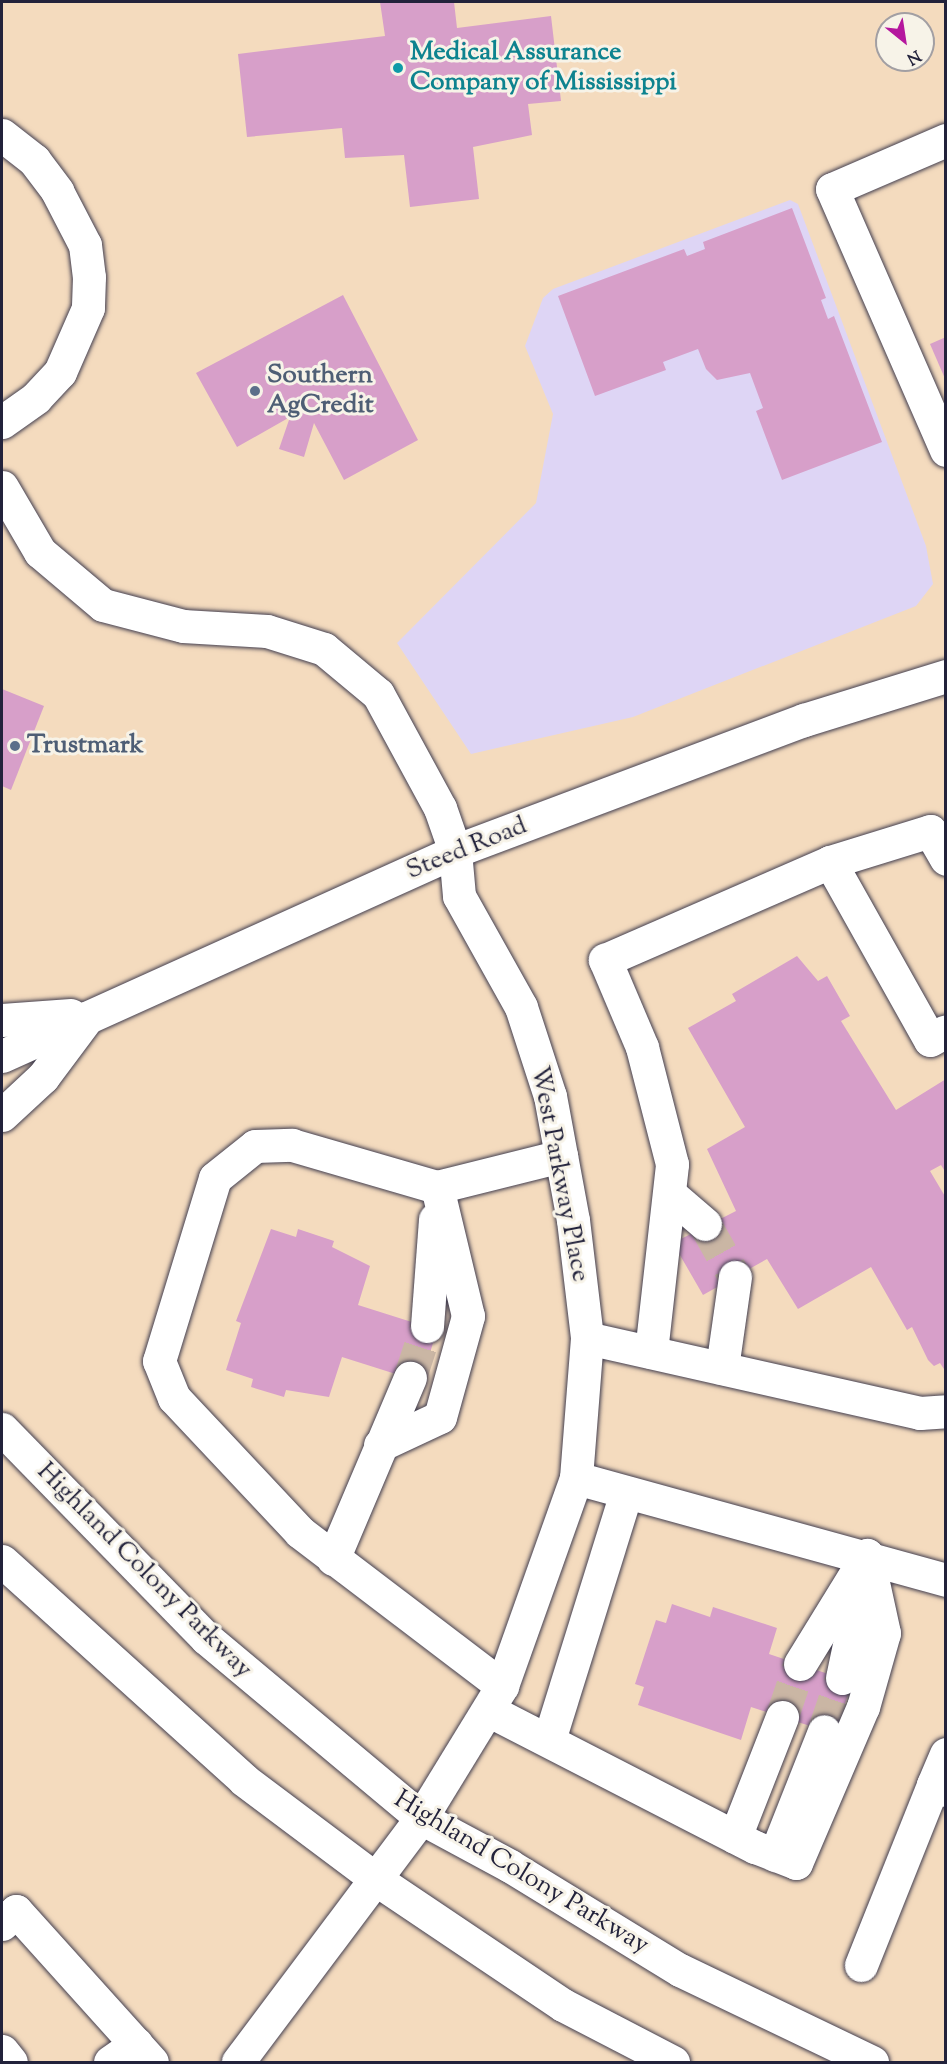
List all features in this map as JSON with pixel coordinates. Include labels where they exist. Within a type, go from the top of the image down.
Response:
[{"type":"street","points":[[2,135],[34,160],[57,191],[85,245],[89,276],[88,308],[60,372],[36,398],[2,422]]},
{"type":"street","points":[[945,140],[832,189],[945,450]]},
{"type":"street","name":"West Parkway Place","points":[[2,487],[40,552],[103,605],[183,626],[267,631],[324,649],[378,694],[412,749],[455,851],[459,896],[521,1007],[550,1096],[561,1156],[587,1338],[576,1478],[496,1698],[421,1818],[377,1880],[238,2062]]},
{"type":"street","name":"Steed Road","points":[[2,1056],[91,1013],[455,851],[804,720],[945,676]]},
{"type":"street","points":[[651,1352],[672,1164],[642,1047],[605,960],[830,862],[930,831],[945,859]]},
{"type":"street","points":[[830,862],[930,1040],[945,1031]]},
{"type":"street","points":[[2,1020],[91,1013]]},
{"type":"street","points":[[2,1115],[44,1077],[91,1013]]},
{"type":"street","points":[[561,1156],[437,1187],[292,1145],[255,1146],[214,1178],[159,1361],[174,1398],[300,1532],[496,1698],[549,1740],[765,1851]]},
{"type":"street","points":[[427,1326],[437,1187]]},
{"type":"street","points":[[380,1445],[440,1417],[468,1316],[437,1187]]},
{"type":"street","points":[[670,1194],[705,1224]]},
{"type":"street","points":[[722,1368],[735,1277]]},
{"type":"street","points":[[587,1338],[920,1413],[945,1411]]},
{"type":"street","points":[[333,1559],[410,1378]]},
{"type":"street","name":"Highland Colony Parkway","points":[[2,1429],[206,1638],[421,1818],[510,1866],[680,1970],[872,2062]]},
{"type":"street","points":[[576,1478],[867,1555],[945,1580]]},
{"type":"street","points":[[549,1740],[626,1492]]},
{"type":"street","points":[[821,1671],[867,1555]]},
{"type":"street","points":[[765,1851],[863,1707],[884,1633],[867,1555]]},
{"type":"street","points":[[2,1561],[244,1780],[377,1880],[563,2005],[673,2062]]},
{"type":"street","points":[[765,1851],[803,1724],[765,1851]]},
{"type":"street","points":[[861,1965],[939,1788],[945,1754]]},
{"type":"street","points":[[2,1924],[16,1911],[133,2056]]},
{"type":"street","points":[[2,2051],[11,2062]]},
{"type":"shaded area","points":[[790,200],[798,204],[926,546],[933,584],[916,606],[633,717],[471,754],[397,643],[536,503],[553,414],[525,346],[543,298],[553,289]]},
{"type":"building","name":"Medical Assurance Company of Mississippi","points":[[380,2],[454,2],[457,28],[551,16],[561,101],[528,104],[532,135],[473,147],[479,199],[410,207],[404,155],[345,158],[342,128],[247,137],[238,54],[385,36]]},
{"type":"building","points":[[792,208],[826,298],[821,300],[828,319],[834,316],[882,442],[782,480],[756,411],[763,408],[750,373],[717,380],[706,369],[698,349],[663,362],[666,370],[595,396],[558,296],[684,249],[687,256],[705,249],[703,242]]},
{"type":"building","name":"Southern AgCredit","points":[[343,295],[418,440],[344,480],[314,423],[304,457],[279,449],[290,417],[237,447],[196,373]]},
{"type":"building","points":[[946,337],[946,381],[930,344]]},
{"type":"building","name":"Trustmark","points":[[2,689],[44,706],[11,790],[2,786]]},
{"type":"building","points":[[797,956],[818,981],[827,976],[850,1016],[841,1021],[896,1110],[946,1079],[946,1173],[941,1165],[930,1171],[946,1198],[946,1372],[940,1363],[934,1366],[928,1360],[912,1327],[907,1330],[871,1267],[798,1309],[767,1259],[703,1295],[673,1243],[736,1211],[707,1149],[745,1127],[688,1028],[736,1001],[732,994]]},
{"type":"building","points":[[271,1229],[296,1237],[298,1229],[334,1241],[332,1247],[370,1266],[358,1305],[437,1330],[421,1382],[342,1357],[329,1397],[286,1390],[284,1397],[251,1387],[253,1379],[226,1370],[241,1323],[236,1321]]},
{"type":"building","points":[[672,1604],[710,1617],[713,1607],[777,1628],[769,1654],[852,1682],[835,1734],[751,1707],[741,1740],[638,1705],[644,1687],[635,1684],[656,1620],[666,1623]]},
{"type":"tunnel","points":[[705,1224],[735,1277]]},
{"type":"tunnel","points":[[410,1378],[427,1326]]},
{"type":"tunnel","points":[[782,1717],[800,1664]]},
{"type":"tunnel","points":[[824,1731],[842,1678]]},
{"type":"place","name":"Medical Assurance Company of Mississippi","points":[[398,68]]},
{"type":"place","name":"Southern AgCredit","points":[[255,391]]},
{"type":"place","name":"Trustmark","points":[[15,746]]}]
